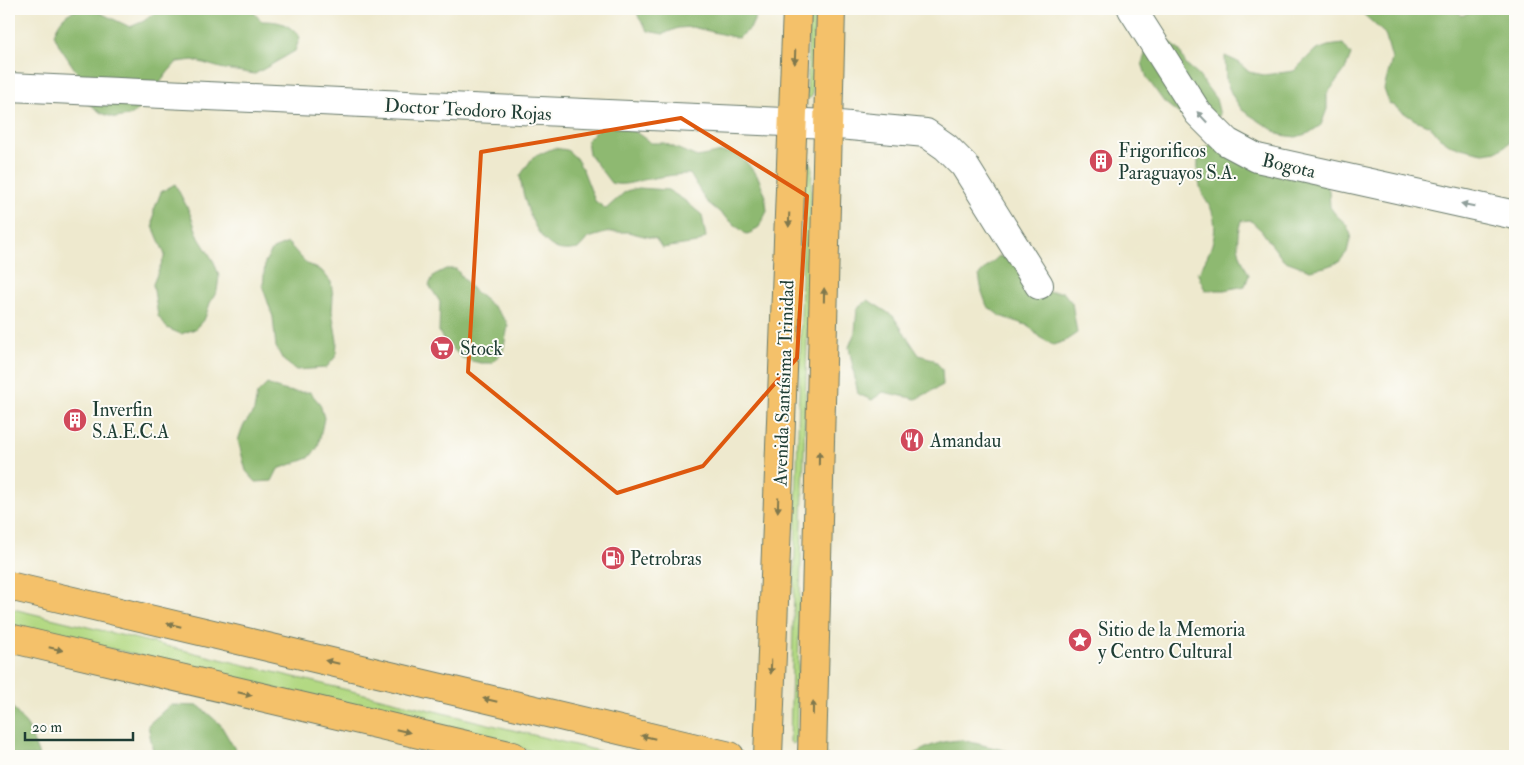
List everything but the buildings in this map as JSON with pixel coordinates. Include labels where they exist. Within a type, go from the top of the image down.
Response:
[{"type":"main road","name":"Avenida Santísima Trinidad","points":[[768,756],[797,9]]},
{"type":"main road","name":"Avenida Santísima Trinidad","points":[[812,756],[831,9]]},
{"type":"main road","points":[[9,586],[730,756]]},
{"type":"main road","points":[[9,638],[513,756]]},
{"type":"street","name":"Bogota","points":[[1132,9],[1198,113],[1227,142],[1234,146],[1257,158],[1515,215]]},
{"type":"street","name":"Doctor Teodoro Rojas","points":[[9,87],[828,124],[926,133],[946,147],[964,166],[1039,285]]},
{"type":"highlighted area","points":[[681,118],[807,196],[797,358],[703,466],[617,493],[468,372],[481,152]]},
{"type":"green space","points":[[92,9],[130,27],[144,21],[159,9],[251,9],[261,21],[283,24],[300,37],[295,51],[255,74],[224,69],[193,60],[177,62],[141,108],[129,116],[115,118],[101,113],[88,103],[79,89],[78,74],[60,47],[54,34],[60,22],[68,14],[78,10]]},
{"type":"green space","points":[[636,9],[762,9],[756,16],[750,29],[738,38],[692,27],[678,28],[663,34],[648,31],[639,18]]},
{"type":"green space","points":[[809,9],[815,9],[812,96],[810,98],[807,97]]},
{"type":"green space","points":[[1358,9],[1456,9],[1462,16],[1475,9],[1515,9],[1515,84],[1510,88],[1511,102],[1515,111],[1515,122],[1509,143],[1498,151],[1483,153],[1452,146],[1439,137],[1430,126],[1415,120],[1389,103],[1384,89],[1392,59],[1385,34]]},
{"type":"green space","points":[[1169,41],[1180,51],[1186,65],[1198,75],[1216,99],[1220,115],[1206,126],[1191,123],[1164,102],[1147,78],[1142,63],[1147,49]]},
{"type":"green space","points":[[1343,44],[1351,55],[1345,70],[1327,94],[1327,109],[1321,125],[1309,133],[1296,137],[1281,135],[1242,110],[1232,95],[1226,81],[1225,56],[1238,62],[1249,72],[1264,75],[1294,71],[1314,51],[1328,46]]},
{"type":"green space","points":[[607,124],[630,128],[651,143],[664,143],[697,157],[722,152],[735,153],[747,163],[758,177],[765,194],[767,211],[759,227],[746,234],[706,201],[690,174],[648,179],[627,184],[611,183],[589,154],[587,140],[597,130]]},
{"type":"green space","points":[[1209,145],[1221,146],[1321,178],[1329,190],[1330,207],[1346,224],[1351,235],[1347,252],[1339,262],[1310,270],[1283,260],[1261,230],[1250,220],[1241,221],[1238,236],[1239,249],[1249,275],[1245,286],[1224,290],[1205,290],[1198,274],[1212,246],[1215,231],[1212,210],[1200,186],[1198,163],[1199,151]]},
{"type":"green space","points":[[554,148],[567,150],[576,158],[583,170],[595,201],[606,209],[626,191],[638,188],[668,190],[702,215],[706,237],[697,243],[662,248],[656,239],[628,232],[609,232],[588,238],[578,249],[558,249],[542,237],[536,228],[527,207],[520,176],[533,157]]},
{"type":"green space","points":[[810,162],[812,165],[796,742],[793,744],[790,742],[805,165]]},
{"type":"green space","points":[[175,184],[189,211],[199,238],[214,262],[219,276],[217,291],[210,303],[205,318],[195,329],[181,334],[167,328],[158,316],[153,284],[165,255],[153,226],[154,210],[161,192]]},
{"type":"green space","points":[[288,243],[307,264],[322,271],[331,282],[332,311],[337,341],[336,356],[326,368],[296,370],[283,360],[276,347],[273,317],[263,288],[265,262],[273,249]]},
{"type":"green space","points":[[999,256],[1014,262],[1048,292],[1063,292],[1072,303],[1077,333],[1065,341],[1053,345],[1039,337],[1029,326],[1000,316],[987,306],[979,275]]},
{"type":"green space","points":[[446,269],[456,269],[471,288],[495,308],[506,321],[508,326],[503,351],[492,363],[481,363],[463,359],[443,339],[439,332],[440,302],[429,285],[434,275]]},
{"type":"green space","points":[[868,300],[893,316],[919,355],[933,359],[942,369],[943,385],[916,399],[883,392],[872,400],[858,394],[849,347],[855,332],[857,309]]},
{"type":"green space","points":[[267,384],[288,391],[310,392],[320,404],[324,418],[318,447],[309,458],[278,469],[272,481],[256,482],[246,471],[238,440],[244,425],[254,411],[257,394]]},
{"type":"green space","points":[[9,608],[620,756],[552,756],[9,624]]},
{"type":"green space","points":[[9,703],[28,727],[39,756],[9,756]]},
{"type":"green space","points":[[170,705],[199,706],[220,724],[236,751],[258,756],[154,756],[148,725]]},
{"type":"green space","points":[[962,740],[1028,756],[911,756],[935,744]]},
{"type":"place","name":"Frigorificos Paraguayos S.A.","points":[[1101,161]]},
{"type":"place","name":"Stock","points":[[442,348]]},
{"type":"place","name":"Inverfin S.A.E.C.A","points":[[75,420]]},
{"type":"place","name":"Amandau","points":[[912,440]]},
{"type":"place","name":"Petrobras","points":[[613,558]]},
{"type":"place","name":"Sitio de la Memoria y Centro Cultural","points":[[1080,640]]}]
